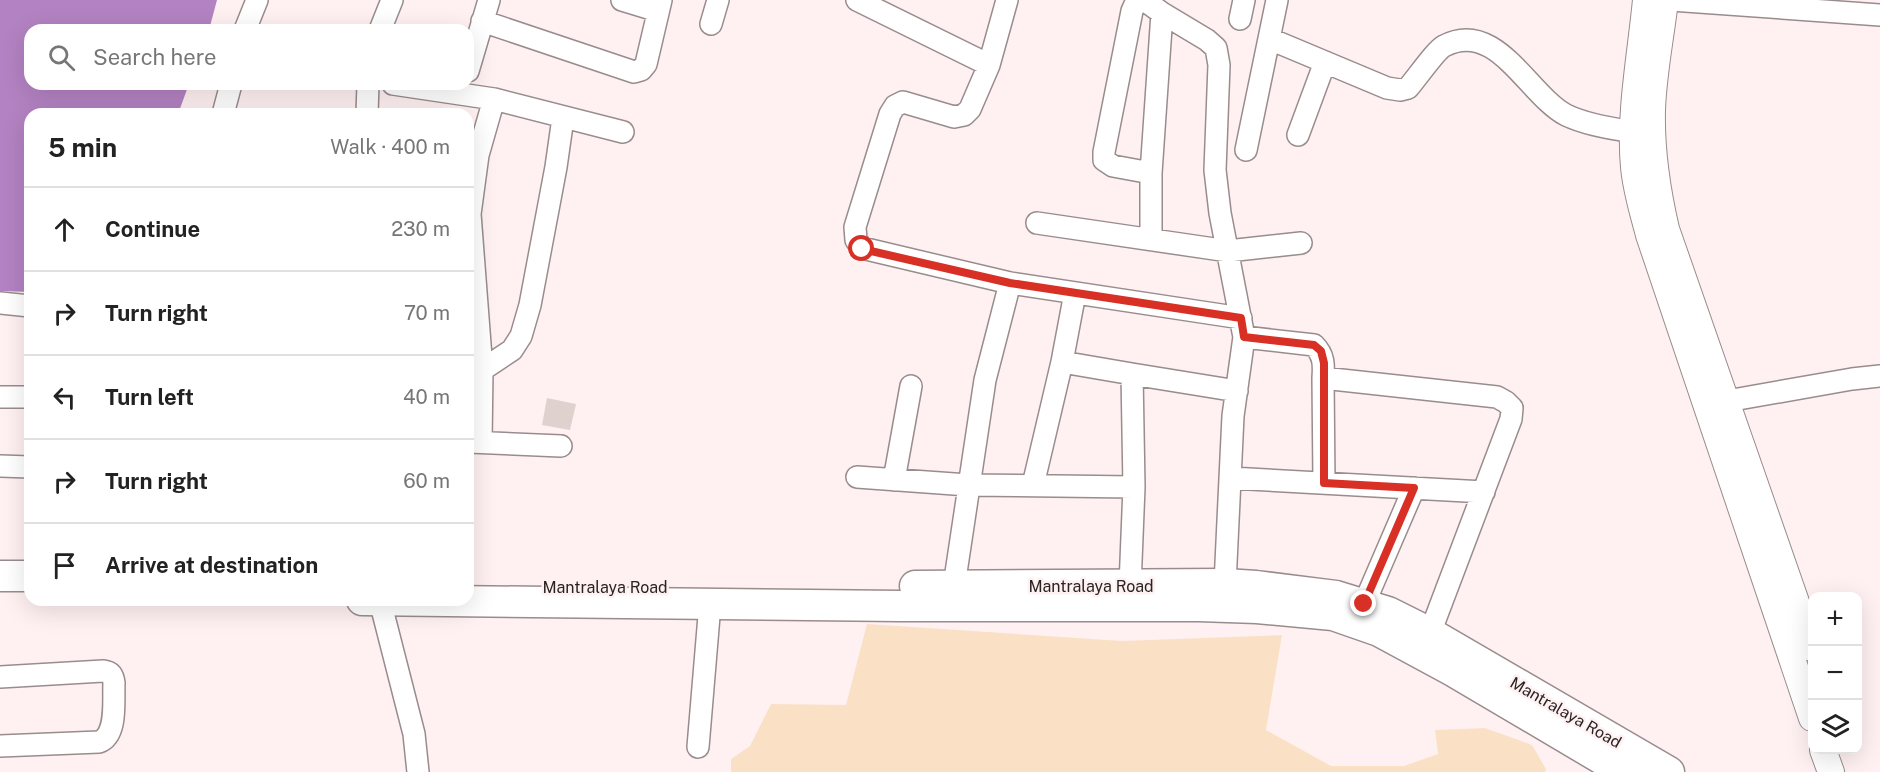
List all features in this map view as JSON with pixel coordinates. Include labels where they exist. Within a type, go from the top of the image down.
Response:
[{"type":"highway","points":[[0,576],[24,576]]},
{"type":"highway","name":"Mantralaya Road","points":[[474,586],[831,588],[1224,585],[1305,591],[1336,596],[1388,612],[1430,633],[1669,772]]},
{"type":"highway","points":[[0,596],[24,596]]},
{"type":"highway","points":[[474,601],[1056,607],[1199,606],[1257,608],[1333,615],[1379,632],[1453,671],[1624,772]]},
{"type":"main road","points":[[1646,0],[1633,132],[1637,189],[1649,235],[1808,706]]},
{"type":"main road","points":[[1665,0],[1652,109],[1653,158],[1666,229],[1811,646]]},
{"type":"main road","points":[[1824,754],[1831,772]]},
{"type":"main road","points":[[1843,754],[1848,772]]},
{"type":"street","points":[[248,24],[257,0]]},
{"type":"street","points":[[382,24],[392,0]]},
{"type":"street","points":[[474,50],[489,0]]},
{"type":"street","points":[[482,21],[634,72],[641,70],[646,64],[660,6],[622,0]]},
{"type":"street","points":[[711,24],[718,0]]},
{"type":"street","points":[[857,0],[989,65]]},
{"type":"street","points":[[1007,0],[989,65],[970,109],[964,115],[954,117],[903,102],[895,106],[890,114],[855,227],[856,240],[862,249],[1010,283],[1075,293],[1242,327],[1314,345],[1321,351],[1324,363],[1324,483]]},
{"type":"street","points":[[1246,150],[1276,0]]},
{"type":"street","points":[[1671,0],[1880,15]]},
{"type":"street","points":[[1151,173],[1113,166],[1104,160],[1133,3],[1162,13],[1207,40],[1216,48],[1219,65],[1215,170],[1220,213],[1242,327],[1233,416],[1224,585]]},
{"type":"street","points":[[1151,239],[1151,173],[1162,13]]},
{"type":"street","points":[[1270,39],[1387,88],[1400,90],[1408,88],[1442,46],[1468,39],[1491,47],[1565,114],[1589,124],[1633,132]]},
{"type":"street","points":[[1298,135],[1324,62]]},
{"type":"street","points":[[225,108],[229,90]]},
{"type":"street","points":[[367,108],[368,90]]},
{"type":"street","points":[[469,90],[563,118],[623,132]]},
{"type":"street","points":[[474,151],[494,99]]},
{"type":"street","points":[[482,370],[512,350],[521,336],[532,293],[563,118]]},
{"type":"street","points":[[1037,223],[1228,251],[1300,243]]},
{"type":"street","points":[[474,266],[482,370],[474,442],[561,446]]},
{"type":"street","points":[[954,586],[985,380],[1010,283]]},
{"type":"street","points":[[1033,485],[1062,362],[1075,293]]},
{"type":"street","points":[[0,303],[24,305]]},
{"type":"street","points":[[1062,362],[1237,391]]},
{"type":"street","points":[[1130,586],[1134,487],[1132,374]]},
{"type":"street","points":[[1727,400],[1880,376]]},
{"type":"street","points":[[1323,378],[1497,397],[1512,408],[1511,419],[1430,633]]},
{"type":"street","points":[[894,480],[911,386]]},
{"type":"street","points":[[0,397],[24,397]]},
{"type":"street","points":[[0,466],[24,467]]},
{"type":"street","points":[[857,477],[968,485],[1134,487]]},
{"type":"street","points":[[1231,478],[1484,492]]},
{"type":"street","points":[[1364,604],[1414,488]]},
{"type":"street","points":[[699,747],[710,604]]},
{"type":"street","points":[[381,606],[414,734],[418,772]]},
{"type":"street","points":[[0,677],[103,671],[113,676],[114,683],[111,729],[105,740],[0,746]]},
{"type":"shaded area","points":[[0,0],[217,0],[211,24],[24,24],[24,90],[187,90],[180,108],[24,108],[24,292],[0,291]]},
{"type":"shaded area","points":[[867,624],[1122,641],[1282,635],[1266,730],[1331,766],[1404,766],[1438,754],[1435,730],[1485,728],[1532,745],[1546,769],[1545,772],[731,772],[731,759],[750,746],[771,704],[846,705]]},
{"type":"building","points":[[547,398],[576,404],[570,430],[542,425]]},
{"type":"route","points":[[862,249],[1010,283],[1241,318],[1244,337],[1314,345],[1321,351],[1324,363],[1324,483],[1414,488],[1364,604]]}]
